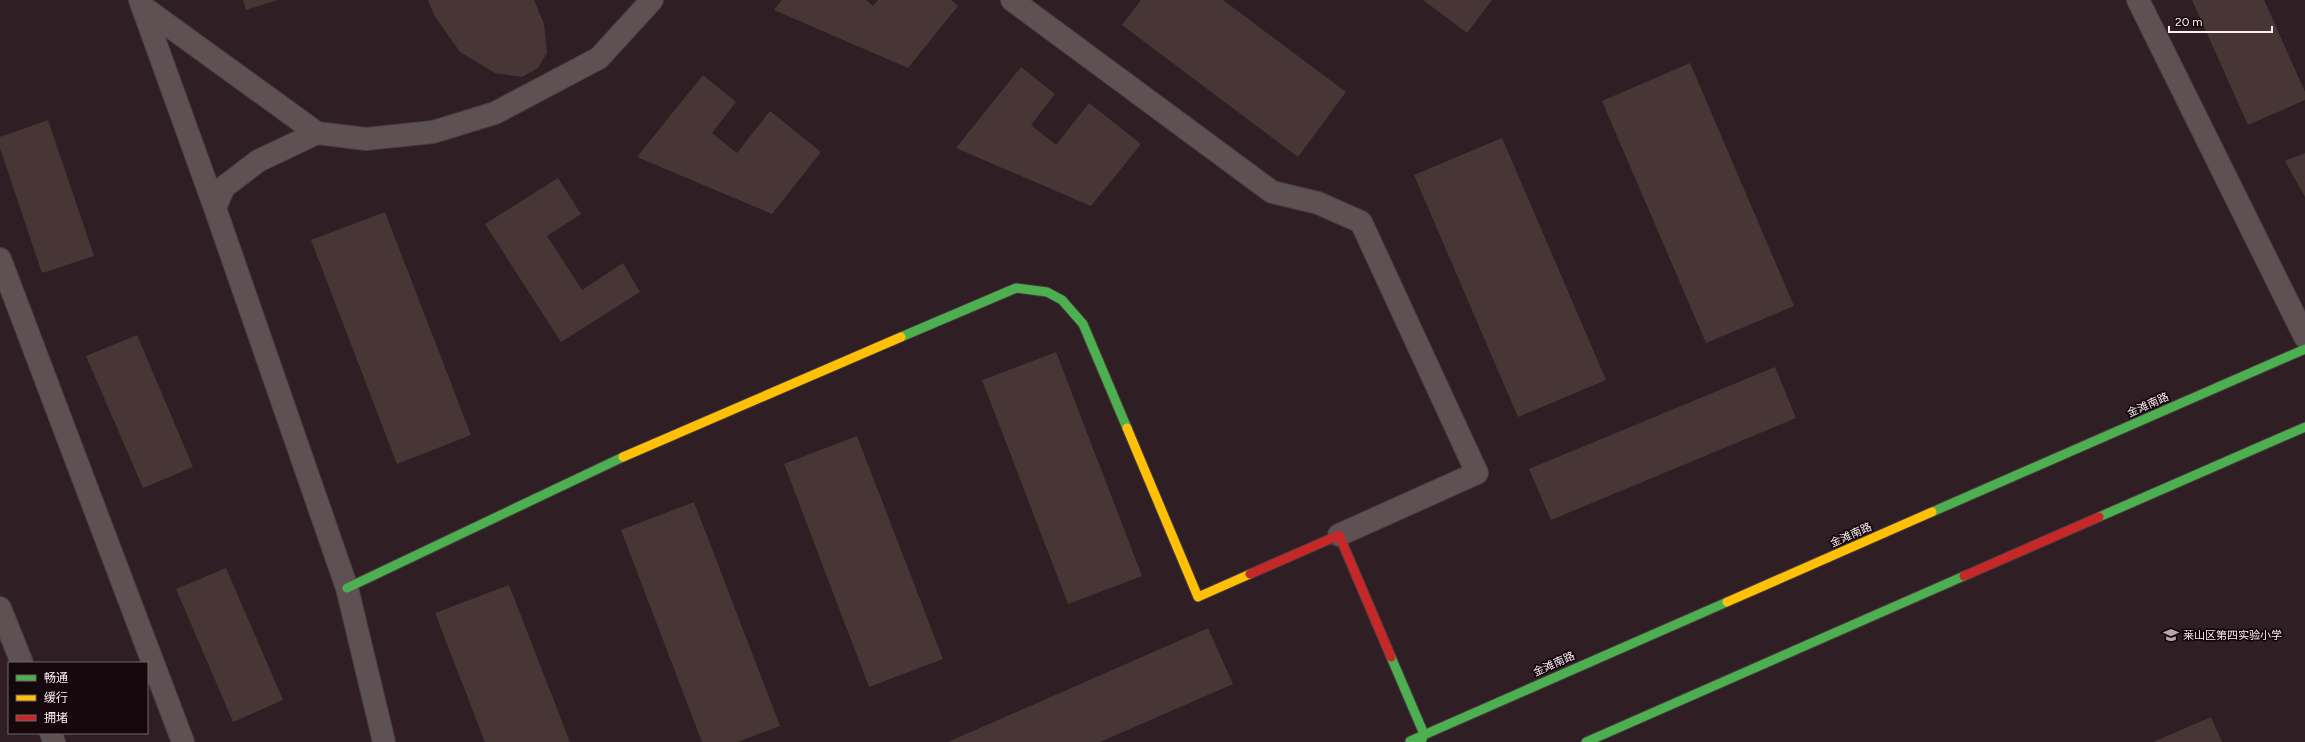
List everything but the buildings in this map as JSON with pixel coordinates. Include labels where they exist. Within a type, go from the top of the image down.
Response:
[{"type":"street","points":[[141,3],[318,133],[366,139],[433,132],[495,113],[599,58],[652,0]]},
{"type":"street","points":[[347,588],[648,445],[1016,288],[1036,287],[1059,297],[1073,309],[1083,324],[1198,597],[1477,473],[1361,222],[1318,203],[1272,192],[1012,0]]},
{"type":"street","points":[[2138,0],[2305,337]]},
{"type":"street","points":[[141,3],[215,208],[347,588],[384,742]]},
{"type":"street","points":[[215,208],[224,188],[258,161],[318,133]]},
{"type":"street","points":[[0,259],[183,742]]},
{"type":"street","name":"金滩南路","points":[[1407,742],[1423,738],[2305,349]]},
{"type":"street","points":[[1586,742],[2305,428]]},
{"type":"street","points":[[1339,535],[1423,738]]},
{"type":"street","points":[[0,608],[22,662]]},
{"type":"traffic: fast","points":[[901,337],[1016,288],[1047,292],[1062,300],[1083,324],[1127,428]]},
{"type":"traffic: fast","points":[[1932,512],[2305,349]]},
{"type":"traffic: fast","points":[[2099,517],[2305,427]]},
{"type":"traffic: fast","points":[[347,588],[623,457]]},
{"type":"traffic: fast","points":[[1586,742],[1964,576]]},
{"type":"traffic: fast","points":[[1410,741],[1727,602]]},
{"type":"traffic: fast","points":[[1391,657],[1424,734],[1421,742]]},
{"type":"traffic: slow","points":[[623,457],[901,337]]},
{"type":"traffic: slow","points":[[1127,428],[1198,597],[1250,574]]},
{"type":"traffic: slow","points":[[1727,602],[1932,512]]},
{"type":"traffic: jam","points":[[1964,576],[2099,517]]},
{"type":"traffic: jam","points":[[1250,574],[1339,535],[1391,657]]},
{"type":"place","name":"莱山区第四实验小学","points":[[2171,635]]}]
